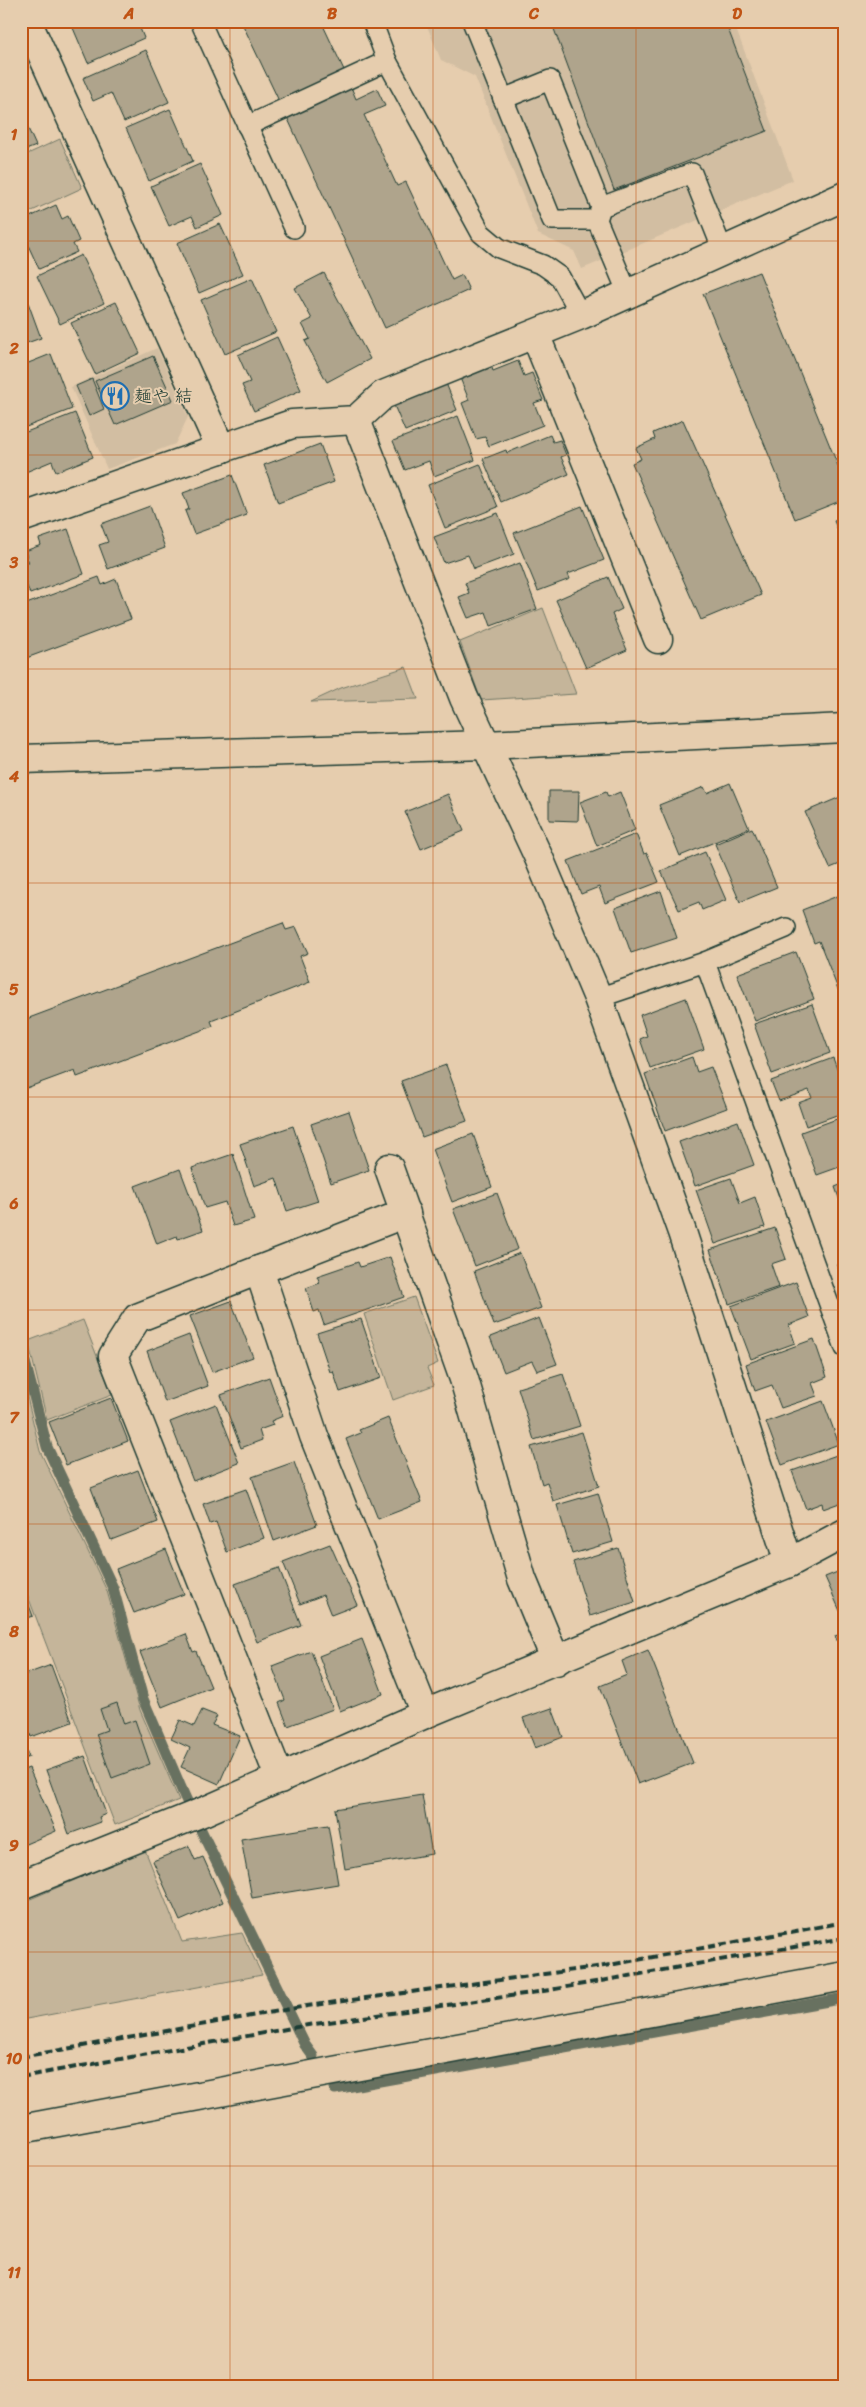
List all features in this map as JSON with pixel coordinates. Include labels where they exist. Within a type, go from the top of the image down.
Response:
[{"type":"street","points":[[27,21],[220,449]]},
{"type":"street","points":[[21,518],[292,424],[356,420],[383,395],[581,315],[845,196]]},
{"type":"street","points":[[535,334],[658,639]]},
{"type":"street","points":[[356,420],[464,698],[539,858],[598,998],[682,1232],[788,1563]]},
{"type":"street","points":[[21,759],[486,744],[845,728]]},
{"type":"street","points":[[389,1168],[464,1379],[522,1579],[556,1661]]},
{"type":"street","points":[[280,1779],[114,1356],[137,1318],[406,1213]]},
{"type":"street","points":[[260,1270],[314,1436],[425,1714]]},
{"type":"street","points":[[21,1886],[195,1815],[425,1714],[788,1563],[845,1533]]},
{"type":"street","points":[[21,2129],[845,1976]]},
{"type":"lane","points":[[200,21],[294,228]]},
{"type":"lane","points":[[372,21],[387,61],[481,233],[499,248],[543,264],[560,277],[581,315]]},
{"type":"lane","points":[[472,21],[552,220],[599,213],[692,174],[723,251]]},
{"type":"lane","points":[[247,126],[387,61]]},
{"type":"lane","points":[[503,99],[550,80],[628,294]]},
{"type":"lane","points":[[598,998],[705,962],[786,928]]},
{"type":"lane","points":[[705,962],[845,1348]]},
{"type":"shaded area","points":[[425,21],[733,21],[793,180],[582,269],[574,251],[538,234],[475,77],[441,60]]},
{"type":"shaded area","points":[[60,139],[82,188],[21,216],[21,157]]},
{"type":"shaded area","points":[[157,348],[188,417],[175,444],[107,469],[71,387]]},
{"type":"shaded area","points":[[543,608],[576,694],[481,700],[460,642]]},
{"type":"shaded area","points":[[406,667],[418,699],[311,702],[341,688]]},
{"type":"shaded area","points":[[414,1297],[438,1363],[427,1368],[434,1385],[393,1400],[364,1314]]},
{"type":"shaded area","points":[[83,1320],[112,1395],[47,1420],[28,1341]]},
{"type":"shaded area","points":[[21,1372],[40,1451],[107,1591],[140,1710],[179,1800],[115,1825],[21,1578]]},
{"type":"shaded area","points":[[145,1850],[182,1942],[242,1933],[262,1975],[21,2020],[21,1903]]},
{"type":"building","points":[[70,21],[137,21],[144,38],[88,63]]},
{"type":"building","points":[[241,21],[321,21],[344,70],[279,101]]},
{"type":"building","points":[[551,21],[725,21],[767,131],[614,190]]},
{"type":"building","points":[[146,50],[169,102],[124,122],[111,93],[93,101],[83,78]]},
{"type":"building","points":[[351,87],[356,99],[377,89],[385,106],[364,115],[397,186],[406,182],[452,280],[462,275],[469,290],[385,328],[287,117]]},
{"type":"building","points":[[170,109],[193,161],[149,181],[126,128]]},
{"type":"building","points":[[21,113],[36,146],[21,152]]},
{"type":"building","points":[[200,164],[223,215],[197,227],[192,216],[169,226],[151,186]]},
{"type":"building","points":[[56,205],[62,219],[68,216],[79,241],[73,244],[77,252],[39,269],[21,230],[21,221]]},
{"type":"building","points":[[220,224],[243,274],[199,293],[177,243]]},
{"type":"building","points":[[81,255],[104,303],[60,324],[37,276]]},
{"type":"building","points":[[759,272],[845,483],[845,499],[795,519],[703,294]]},
{"type":"building","points":[[324,273],[370,359],[327,382],[305,341],[310,339],[302,324],[312,319],[295,288]]},
{"type":"building","points":[[252,278],[276,332],[225,354],[201,300]]},
{"type":"building","points":[[26,297],[41,338],[21,345],[21,299]]},
{"type":"building","points":[[116,302],[140,353],[95,374],[71,323]]},
{"type":"building","points":[[277,337],[301,390],[254,411],[242,385],[250,382],[238,355]]},
{"type":"building","points":[[51,354],[72,409],[21,429],[21,366]]},
{"type":"building","points":[[153,356],[173,400],[115,425],[95,381]]},
{"type":"building","points":[[518,361],[524,376],[532,373],[543,400],[534,403],[543,425],[489,446],[485,437],[476,439],[462,403],[469,400],[460,378],[491,365],[493,371]]},
{"type":"building","points":[[92,379],[104,409],[89,416],[76,386]]},
{"type":"building","points":[[445,381],[457,410],[405,431],[393,403]]},
{"type":"building","points":[[75,413],[93,457],[56,472],[52,461],[21,474],[21,434]]},
{"type":"building","points":[[458,416],[475,460],[434,476],[429,461],[405,470],[393,441]]},
{"type":"building","points":[[683,420],[761,595],[701,620],[632,463],[641,459],[636,448],[655,439],[653,433]]},
{"type":"building","points":[[550,435],[553,442],[560,440],[566,455],[561,457],[569,474],[501,502],[483,459],[506,450],[507,453]]},
{"type":"building","points":[[320,444],[334,482],[278,503],[264,465]]},
{"type":"building","points":[[480,464],[498,507],[445,528],[428,485]]},
{"type":"building","points":[[232,475],[247,515],[194,534],[185,511],[189,509],[183,493]]},
{"type":"building","points":[[150,506],[165,548],[108,569],[99,545],[108,542],[101,524]]},
{"type":"building","points":[[582,506],[604,560],[568,574],[570,579],[538,591],[514,533]]},
{"type":"building","points":[[498,513],[514,554],[474,569],[468,555],[444,563],[434,537]]},
{"type":"building","points":[[845,517],[845,548],[834,521]]},
{"type":"building","points":[[68,529],[84,574],[30,594],[21,570],[21,566],[29,563],[25,551],[41,545],[39,539]]},
{"type":"building","points":[[520,563],[537,609],[491,626],[486,612],[468,618],[459,597],[469,593],[465,583]]},
{"type":"building","points":[[99,577],[102,585],[116,579],[131,619],[21,660],[21,606]]},
{"type":"building","points":[[608,577],[622,609],[612,614],[627,650],[586,668],[556,600]]},
{"type":"building","points":[[730,783],[749,828],[680,856],[659,805],[704,787],[707,793]]},
{"type":"building","points":[[549,791],[579,791],[578,821],[549,820]]},
{"type":"building","points":[[606,792],[608,797],[620,792],[635,830],[597,846],[580,802]]},
{"type":"building","points":[[448,794],[464,831],[421,849],[405,812]]},
{"type":"building","points":[[845,795],[845,862],[830,868],[805,812]]},
{"type":"building","points":[[752,828],[777,887],[740,902],[715,844]]},
{"type":"building","points":[[636,834],[644,854],[647,853],[659,882],[605,903],[599,887],[581,894],[568,861]]},
{"type":"building","points":[[705,852],[726,900],[702,910],[699,902],[679,910],[661,871]]},
{"type":"building","points":[[661,891],[677,938],[631,953],[615,908]]},
{"type":"building","points":[[845,893],[845,1007],[819,941],[814,943],[802,910]]},
{"type":"building","points":[[283,923],[286,930],[296,927],[308,953],[300,956],[310,982],[211,1021],[213,1026],[77,1077],[75,1070],[21,1090],[21,1021]]},
{"type":"building","points":[[796,952],[814,999],[755,1021],[737,974]]},
{"type":"building","points":[[686,998],[704,1049],[650,1068],[640,1039],[647,1036],[640,1015]]},
{"type":"building","points":[[812,1004],[830,1053],[772,1074],[754,1024]]},
{"type":"building","points":[[692,1057],[697,1072],[711,1067],[727,1108],[665,1131],[645,1074]]},
{"type":"building","points":[[833,1058],[845,1091],[845,1112],[806,1126],[798,1103],[812,1098],[809,1090],[779,1101],[771,1081]]},
{"type":"building","points":[[446,1065],[467,1121],[422,1137],[401,1081]]},
{"type":"building","points":[[349,1111],[369,1170],[331,1183],[311,1124]]},
{"type":"building","points":[[845,1116],[845,1165],[817,1175],[801,1132]]},
{"type":"building","points":[[738,1121],[754,1165],[695,1186],[679,1142]]},
{"type":"building","points":[[293,1126],[318,1201],[287,1211],[276,1178],[254,1186],[240,1144]]},
{"type":"building","points":[[473,1134],[492,1187],[452,1202],[432,1149]]},
{"type":"building","points":[[233,1154],[254,1220],[233,1226],[225,1202],[205,1208],[192,1168]]},
{"type":"building","points":[[180,1169],[203,1230],[178,1239],[177,1236],[157,1244],[135,1186]]},
{"type":"building","points":[[731,1178],[740,1203],[755,1197],[765,1227],[715,1244],[696,1190]]},
{"type":"building","points":[[845,1183],[845,1215],[835,1187]]},
{"type":"building","points":[[497,1193],[518,1249],[475,1266],[453,1209]]},
{"type":"building","points":[[775,1228],[786,1259],[771,1264],[779,1287],[729,1304],[710,1250]]},
{"type":"building","points":[[520,1253],[541,1308],[494,1325],[474,1271]]},
{"type":"building","points":[[390,1257],[404,1297],[324,1325],[319,1310],[314,1312],[306,1288],[320,1283],[317,1276],[358,1262],[360,1267]]},
{"type":"building","points":[[845,1261],[845,1284],[844,1284],[837,1264]]},
{"type":"building","points":[[796,1282],[809,1317],[789,1325],[795,1343],[751,1359],[731,1306]]},
{"type":"building","points":[[231,1301],[253,1357],[212,1372],[190,1316]]},
{"type":"building","points":[[539,1318],[557,1364],[537,1371],[532,1361],[504,1372],[490,1337]]},
{"type":"building","points":[[361,1319],[381,1378],[340,1392],[333,1371],[330,1372],[317,1333]]},
{"type":"building","points":[[189,1335],[208,1386],[165,1402],[147,1351]]},
{"type":"building","points":[[814,1339],[827,1377],[812,1383],[817,1396],[781,1408],[772,1385],[755,1391],[746,1364]]},
{"type":"building","points":[[563,1374],[580,1426],[534,1440],[518,1388]]},
{"type":"building","points":[[269,1377],[283,1416],[271,1421],[273,1425],[259,1430],[262,1440],[241,1448],[221,1395]]},
{"type":"building","points":[[111,1398],[128,1441],[66,1465],[49,1422]]},
{"type":"building","points":[[823,1401],[839,1444],[782,1465],[766,1422]]},
{"type":"building","points":[[216,1404],[239,1463],[193,1481],[170,1422]]},
{"type":"building","points":[[388,1418],[422,1502],[378,1519],[346,1439],[361,1433],[359,1430]]},
{"type":"building","points":[[582,1432],[599,1486],[553,1501],[547,1482],[542,1484],[531,1447]]},
{"type":"building","points":[[845,1452],[845,1501],[823,1509],[822,1503],[806,1509],[792,1471]]},
{"type":"building","points":[[294,1462],[317,1525],[274,1541],[252,1477]]},
{"type":"building","points":[[138,1470],[158,1522],[111,1540],[91,1488]]},
{"type":"building","points":[[246,1489],[264,1538],[227,1552],[216,1522],[210,1524],[203,1504]]},
{"type":"building","points":[[598,1493],[613,1542],[572,1554],[557,1505]]},
{"type":"building","points":[[330,1544],[357,1605],[331,1615],[323,1595],[300,1604],[283,1562]]},
{"type":"building","points":[[618,1548],[635,1602],[590,1616],[573,1562]]},
{"type":"building","points":[[166,1549],[184,1594],[134,1613],[116,1569]]},
{"type":"building","points":[[279,1568],[301,1625],[257,1642],[235,1584]]},
{"type":"building","points":[[845,1569],[845,1609],[840,1611],[825,1577]]},
{"type":"building","points":[[21,1584],[33,1616],[23,1619],[25,1624],[21,1625]]},
{"type":"building","points":[[845,1632],[845,1657],[835,1636]]},
{"type":"building","points":[[186,1634],[193,1652],[196,1651],[211,1687],[162,1707],[140,1652]]},
{"type":"building","points":[[362,1639],[383,1694],[340,1711],[319,1656]]},
{"type":"building","points":[[648,1650],[693,1763],[638,1784],[600,1686],[627,1675],[622,1661]]},
{"type":"building","points":[[311,1651],[333,1709],[288,1726],[279,1703],[285,1700],[272,1666]]},
{"type":"building","points":[[51,1665],[72,1722],[31,1737],[21,1711],[21,1676]]},
{"type":"building","points":[[117,1703],[124,1724],[135,1720],[150,1764],[112,1778],[96,1734],[107,1730],[100,1709]]},
{"type":"building","points":[[552,1708],[563,1737],[535,1748],[523,1718]]},
{"type":"building","points":[[202,1710],[217,1716],[212,1725],[240,1736],[219,1784],[181,1767],[190,1748],[171,1739],[180,1720],[194,1726]]},
{"type":"building","points":[[21,1738],[29,1757],[21,1760]]},
{"type":"building","points":[[85,1756],[106,1814],[99,1817],[101,1822],[69,1834],[46,1770]]},
{"type":"building","points":[[29,1768],[56,1831],[21,1846],[21,1771]]},
{"type":"building","points":[[422,1795],[432,1854],[345,1869],[335,1809]]},
{"type":"building","points":[[328,1825],[338,1884],[252,1898],[241,1839]]},
{"type":"building","points":[[189,1846],[195,1860],[203,1857],[223,1902],[180,1921],[153,1861]]},
{"type":"waterway","points":[[21,1346],[47,1447],[113,1588],[143,1699],[185,1797],[305,2045],[313,2056]]},
{"type":"waterway","points":[[335,2089],[845,1998]]},
{"type":"railway","points":[[21,2057],[307,2006],[604,1966],[845,1922]]},
{"type":"railway","points":[[21,2077],[308,2025],[538,1992],[845,1938]]},
{"type":"place","name":"麺や 結","points":[[115,396]]}]
